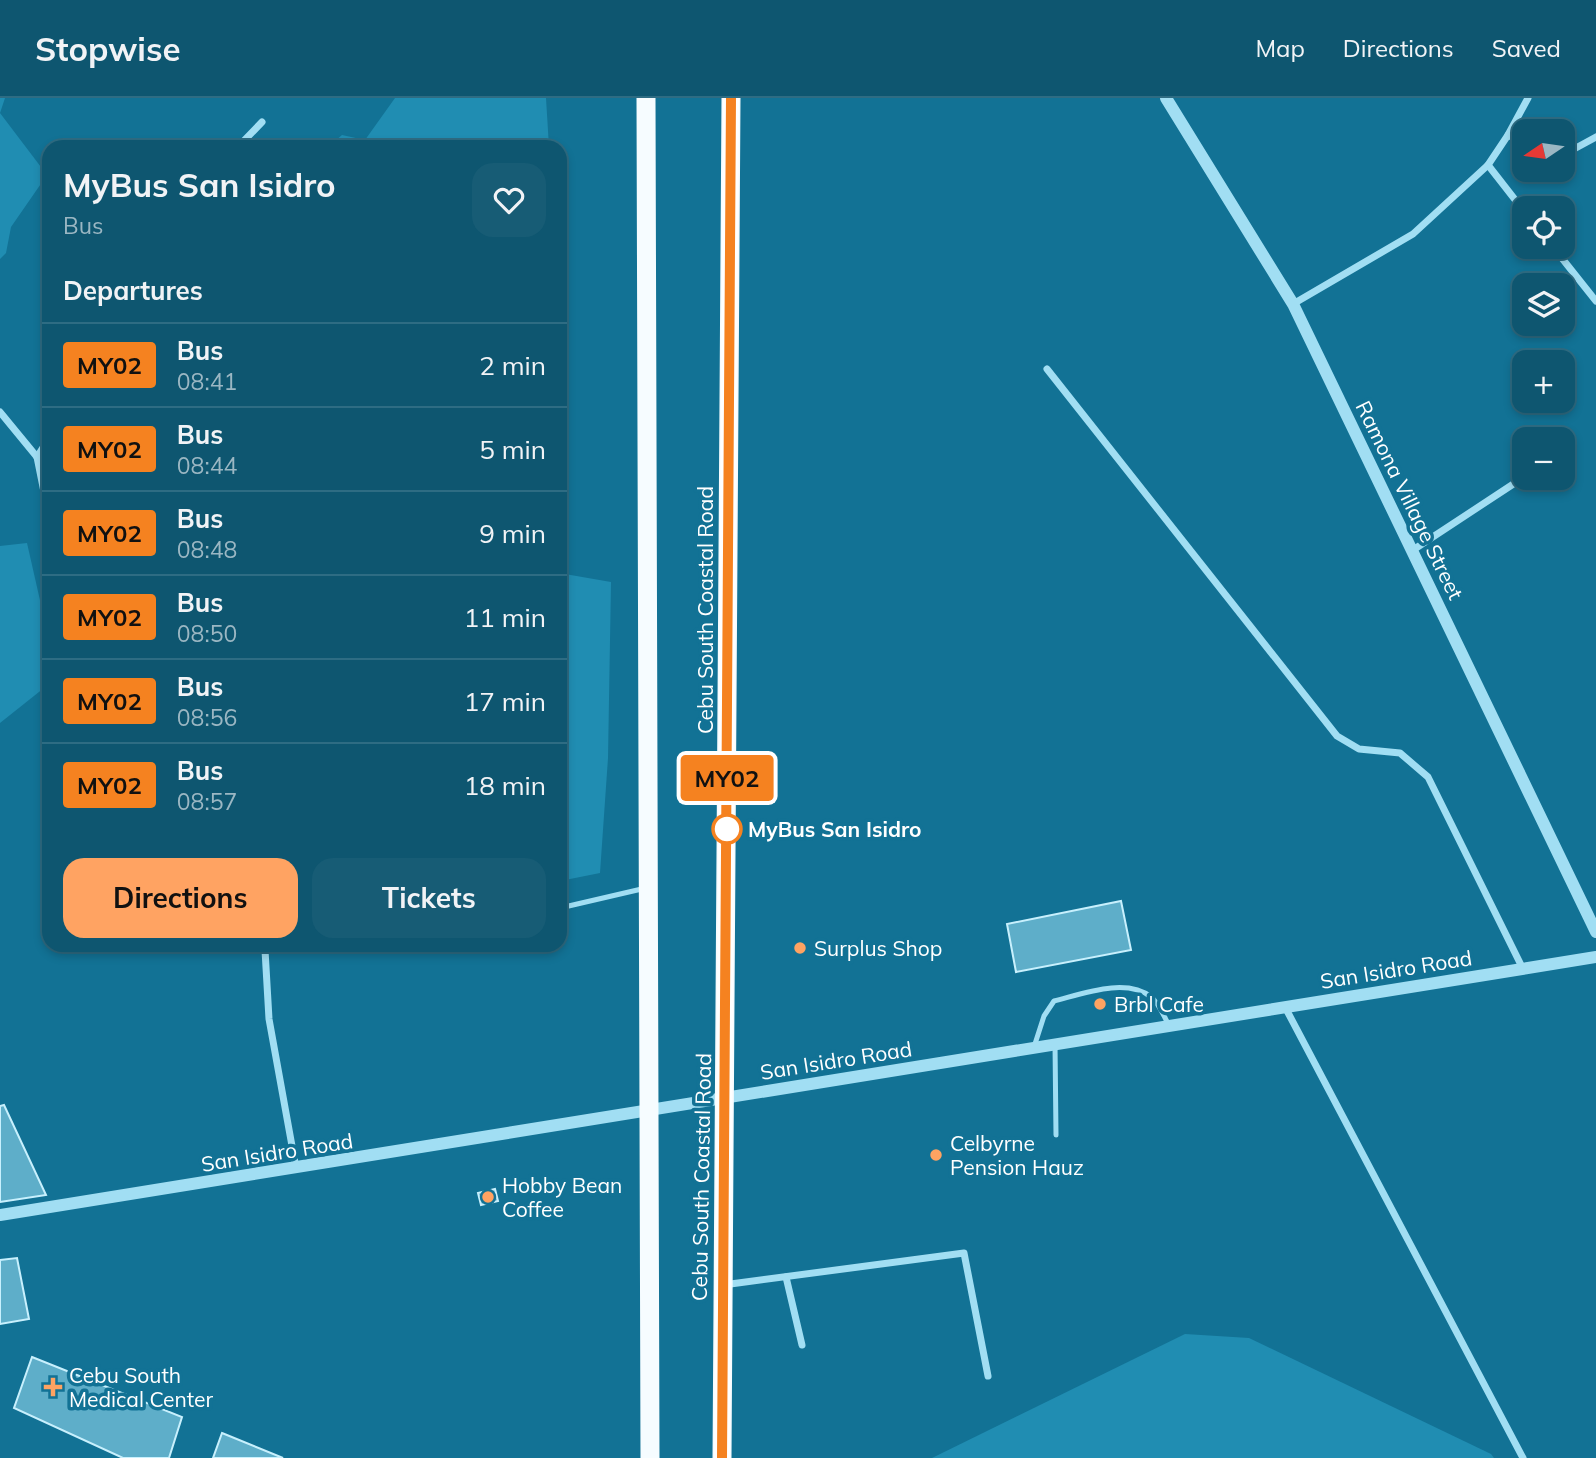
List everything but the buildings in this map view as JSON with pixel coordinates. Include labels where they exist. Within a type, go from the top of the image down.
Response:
[{"type":"highway","points":[[646,98],[650,1458]]},
{"type":"highway","name":"Cebu South Coastal Road","points":[[722,1458],[731,98]]},
{"type":"street","name":"Ramona Village Street","points":[[1166,98],[1293,304],[1596,932]]},
{"type":"street","points":[[1293,304],[1413,234],[1488,166],[1528,98]]},
{"type":"street","points":[[245,140],[262,122]]},
{"type":"street","points":[[1508,135],[1512,137]]},
{"type":"street","points":[[1575,148],[1596,137]]},
{"type":"street","points":[[1488,166],[1512,196]]},
{"type":"street","points":[[1563,259],[1596,301]]},
{"type":"street","points":[[1047,369],[1336,736],[1359,749],[1400,753],[1428,777],[1523,968]]},
{"type":"street","points":[[0,412],[37,457],[42,482]]},
{"type":"street","points":[[37,457],[42,449]]},
{"type":"street","points":[[1413,550],[1512,485]]},
{"type":"street","points":[[265,952],[269,1019],[296,1169]]},
{"type":"street","name":"San Isidro Road","points":[[0,1215],[1596,957]]},
{"type":"street","points":[[1285,1007],[1523,1458]]},
{"type":"street","points":[[723,1285],[964,1254],[988,1376]]},
{"type":"street","points":[[786,1277],[802,1345]]},
{"type":"lane","points":[[567,906],[648,887]]},
{"type":"lane","points":[[1034,1047],[1044,1016],[1054,1001],[1094,992],[1128,988],[1152,997],[1169,1025]]},
{"type":"lane","points":[[1055,1044],[1056,1135]]},
{"type":"shaded area","points":[[0,98],[5,98],[0,113]]},
{"type":"shaded area","points":[[395,98],[546,98],[549,140],[365,140]]},
{"type":"shaded area","points":[[0,113],[42,168],[42,182],[11,227],[6,253],[0,259]]},
{"type":"shaded area","points":[[342,135],[365,140],[336,140]]},
{"type":"shaded area","points":[[27,543],[42,609],[42,690],[0,723],[0,546]]},
{"type":"shaded area","points":[[567,574],[611,582],[608,758],[600,873],[567,880]]},
{"type":"shaded area","points":[[1185,1334],[1249,1338],[1491,1454],[1494,1458],[932,1458]]},
{"type":"bus line","name":"MY02","points":[[722,1458],[731,98]]},
{"type":"place","name":"MyBus San Isidro","points":[[727,829]]},
{"type":"place","name":"Surplus Shop","points":[[800,948]]},
{"type":"place","name":"Brbl Cafe","points":[[1100,1004]]},
{"type":"place","name":"Celbyrne Pension Hauz","points":[[936,1155]]},
{"type":"place","name":"Hobby Bean Coffee","points":[[488,1197]]},
{"type":"place","name":"Cebu South Medical Center","points":[[53,1387]]}]
